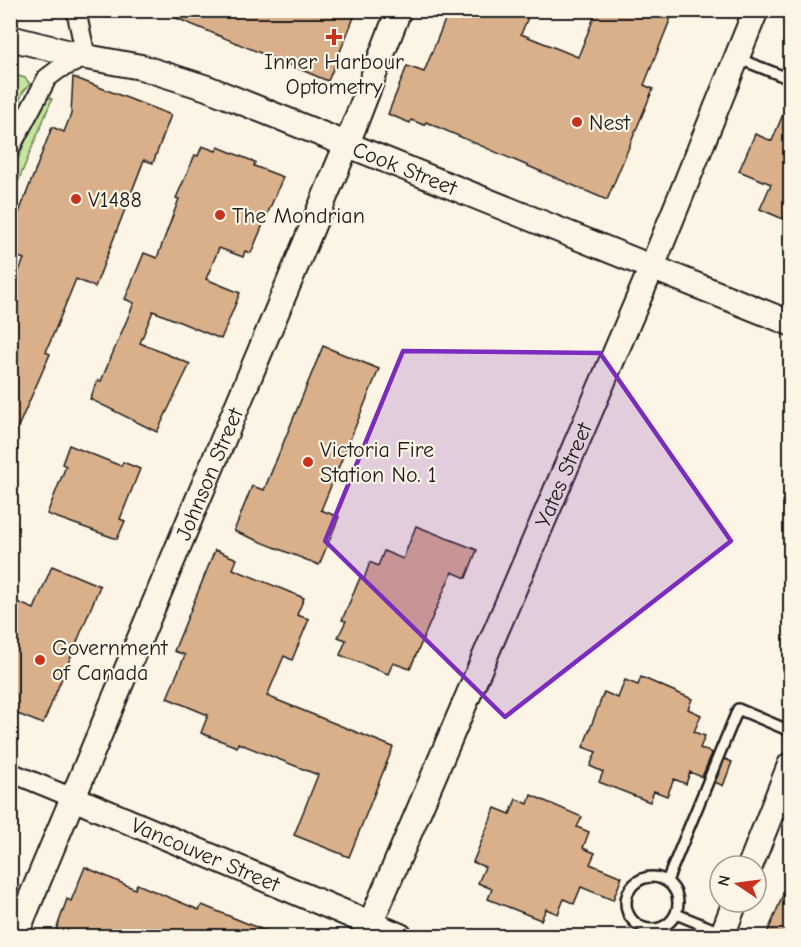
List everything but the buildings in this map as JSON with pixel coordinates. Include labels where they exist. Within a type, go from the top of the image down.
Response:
[{"type":"main road","name":"Johnson Street","points":[[15,936],[346,144],[399,10]]},
{"type":"main road","name":"Yates Street","points":[[367,930],[652,267],[756,10]]},
{"type":"main road","name":"Cook Street","points":[[10,38],[86,57],[141,67],[185,81],[790,323]]},
{"type":"main road","points":[[755,854],[790,765]]},
{"type":"main road","name":"Vancouver Street","points":[[73,798],[367,930],[400,936]]},
{"type":"main road","points":[[722,935],[730,914]]},
{"type":"street","points":[[10,148],[47,78],[59,69],[86,57],[76,10]]},
{"type":"street","name":"Vancouver Street","points":[[10,772],[73,798]]},
{"type":"lane","points":[[737,58],[790,79]]},
{"type":"lane","points":[[667,881],[738,709],[790,730]]},
{"type":"lane","points":[[654,876],[667,881],[678,897],[676,914],[671,921],[655,929],[638,925],[627,911],[627,893],[638,880],[654,876]]},
{"type":"lane","points":[[676,914],[722,935]]},
{"type":"highlighted area","points":[[403,351],[600,353],[731,541],[505,717],[325,541]]},
{"type":"green space","points":[[11,74],[25,78],[30,84],[23,92],[11,121]]},
{"type":"green space","points":[[44,96],[52,99],[11,199],[11,176]]},
{"type":"place","name":"Inner Harbour Optometry","points":[[334,37]]},
{"type":"place","name":"Nest","points":[[577,122]]},
{"type":"place","name":"V1488","points":[[76,199]]},
{"type":"place","name":"The Mondrian","points":[[220,215]]},
{"type":"place","name":"Victoria Fire Station No. 1","points":[[308,462]]},
{"type":"place","name":"Government of Canada","points":[[40,660]]}]
